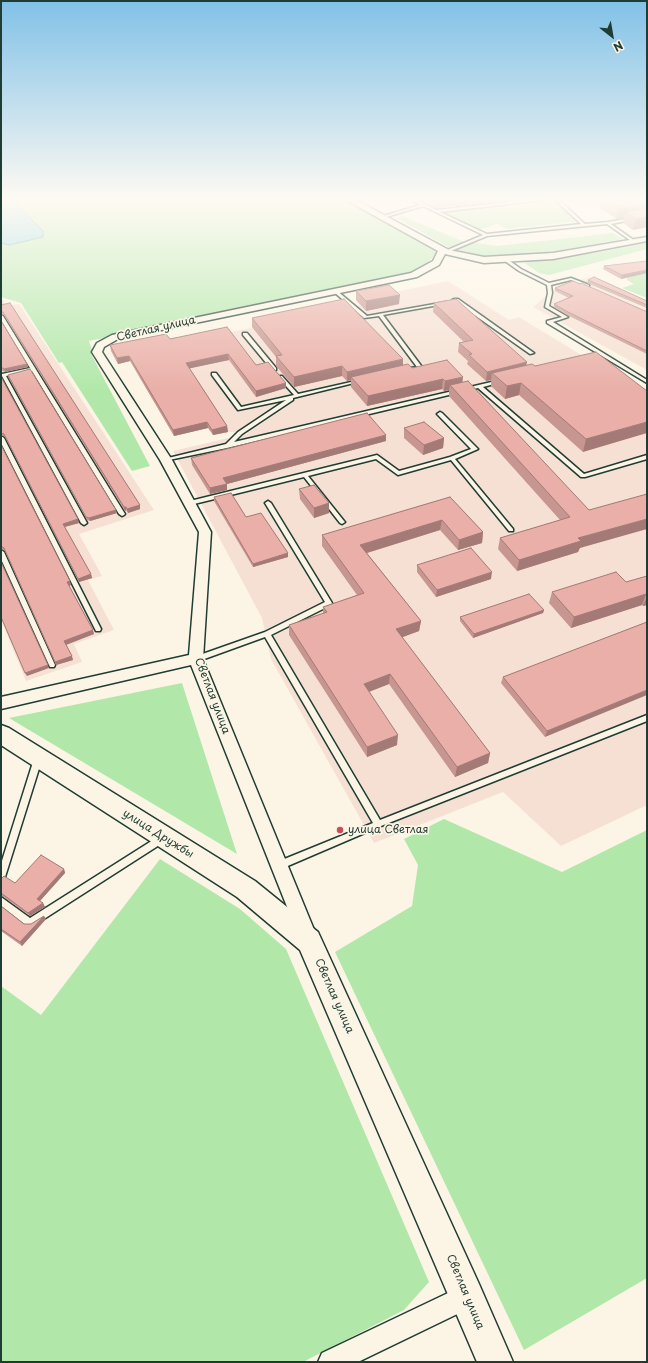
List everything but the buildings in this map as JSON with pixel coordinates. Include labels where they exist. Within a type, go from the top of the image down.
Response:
[{"type":"street","name":"Светлая улица","points":[[435,264],[414,275],[115,337],[100,345],[97,352],[166,460],[205,532],[196,659],[280,865],[309,941],[495,1362]]},
{"type":"street","points":[[1,703],[196,659]]},
{"type":"street","name":"улица Дружбы","points":[[1,734],[246,889],[309,941]]},
{"type":"street","points":[[331,1362],[467,1296]]},
{"type":"lane","points":[[511,264],[520,270],[549,284],[572,279],[592,288]]},
{"type":"lane","points":[[549,284],[550,293],[547,307],[566,317],[549,322],[647,382]]},
{"type":"lane","points":[[335,291],[366,317],[456,300],[532,353]]},
{"type":"lane","points":[[380,314],[420,368],[404,371]]},
{"type":"lane","points":[[1,316],[122,514]]},
{"type":"lane","points":[[244,334],[297,396]]},
{"type":"lane","points":[[33,368],[2,373],[84,523]]},
{"type":"lane","points":[[214,374],[240,409],[366,380]]},
{"type":"lane","points":[[166,460],[510,378]]},
{"type":"lane","points":[[480,386],[583,476],[647,457]]},
{"type":"lane","points":[[227,446],[240,433],[297,396]]},
{"type":"lane","points":[[190,504],[377,457],[398,473],[452,458],[475,449],[440,414]]},
{"type":"lane","points":[[1,438],[98,629]]},
{"type":"lane","points":[[452,458],[511,530]]},
{"type":"lane","points":[[306,475],[342,522]]},
{"type":"lane","points":[[196,659],[267,634],[329,603],[268,504]]},
{"type":"lane","points":[[1,552],[52,665]]},
{"type":"lane","points":[[267,634],[378,824]]},
{"type":"lane","points":[[280,865],[378,824],[647,718]]},
{"type":"lane","points":[[1,877],[38,758]]},
{"type":"lane","points":[[1,901],[30,922],[164,837]]},
{"type":"shaded area","points":[[589,277],[647,302],[647,370],[533,307],[558,285]]},
{"type":"shaded area","points":[[448,281],[509,320],[519,317],[647,395],[647,805],[561,846],[503,792],[374,843],[271,659],[262,618],[173,451],[250,433],[229,432],[171,344],[360,306],[356,300]]},
{"type":"shaded area","points":[[1,298],[7,306],[19,304],[154,510],[79,534],[102,576],[88,580],[114,630],[74,644],[82,662],[26,681],[1,620]]},
{"type":"green space","points":[[1,264],[427,264],[424,267],[401,277],[89,341],[93,353],[91,354],[150,466],[132,471],[62,362],[59,363],[21,303],[1,297]]},
{"type":"green space","points":[[525,264],[592,264],[549,275],[539,273]]},
{"type":"green space","points":[[647,268],[647,298],[622,288],[634,284],[627,280],[627,272]]},
{"type":"green space","points":[[182,683],[237,854],[9,718]]},
{"type":"green space","points":[[444,819],[562,872],[647,830],[647,1278],[524,1350],[335,952],[412,906],[418,865],[404,839]]},
{"type":"green space","points":[[160,859],[240,909],[286,949],[429,1282],[404,1310],[303,1362],[1,1362],[1,986],[41,1015]]},
{"type":"place","name":"улица Светлая","points":[[340,830]]}]
